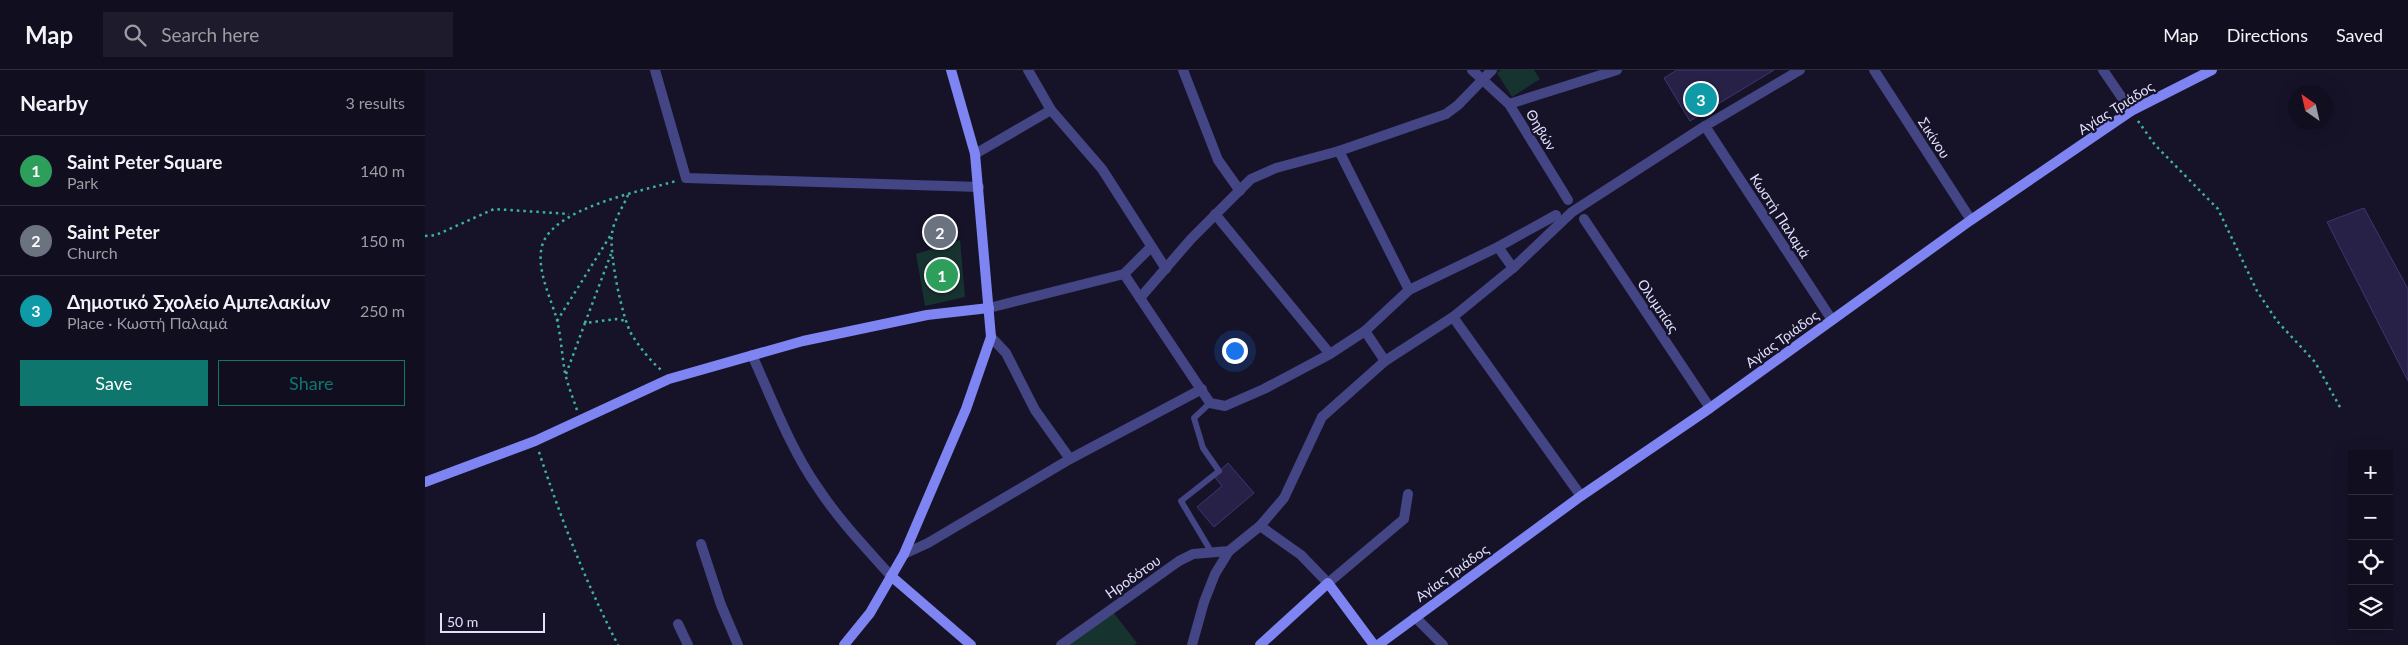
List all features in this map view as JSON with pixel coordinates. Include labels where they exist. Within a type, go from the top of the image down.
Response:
[{"type":"street","points":[[655,70],[687,178],[979,187]]},
{"type":"street","points":[[844,645],[870,613],[904,554],[966,409],[991,337],[975,154],[951,70]]},
{"type":"street","points":[[1028,70],[1051,110],[1102,169],[1166,269]]},
{"type":"street","points":[[1183,70],[1218,160],[1240,191]]},
{"type":"street","name":"Θηβών","points":[[1472,70],[1509,104],[1568,200]]},
{"type":"street","points":[[1140,298],[1215,214],[1251,179],[1277,168],[1339,151],[1446,114],[1459,105],[1492,70]]},
{"type":"street","points":[[1509,104],[1617,70]]},
{"type":"street","points":[[1192,645],[1212,581],[1229,551],[1260,526],[1284,498],[1322,416],[1385,361],[1453,317],[1513,268],[1572,212],[1705,126],[1799,70]]},
{"type":"street","name":"Σικίνου","points":[[1874,70],[1971,220]]},
{"type":"street","points":[[2103,70],[2131,111]]},
{"type":"street","name":"Αγίας Τριάδος","points":[[1376,645],[1581,496],[1710,408],[1971,220],[2131,111],[2212,70]]},
{"type":"street","points":[[975,154],[1051,110]]},
{"type":"street","name":"Κωστή Παλαμά","points":[[1705,126],[1832,320]]},
{"type":"street","points":[[1339,151],[1409,290]]},
{"type":"street","points":[[1215,214],[1329,354]]},
{"type":"street","points":[[1124,274],[1210,403],[1225,406],[1263,389],[1329,354],[1365,330],[1409,290],[1498,247],[1556,215]]},
{"type":"street","name":"Ολυμπίας","points":[[1584,219],[1710,408]]},
{"type":"street","points":[[425,482],[535,441],[580,418],[669,379],[803,341],[927,315],[989,308],[1124,274],[1151,247]]},
{"type":"street","points":[[1498,247],[1513,268]]},
{"type":"street","points":[[1453,317],[1581,496]]},
{"type":"street","points":[[1365,330],[1385,361]]},
{"type":"street","points":[[991,337],[1006,353],[1035,410],[1070,460]]},
{"type":"street","points":[[752,354],[783,424],[817,488],[891,576],[971,645]]},
{"type":"street","points":[[904,554],[928,543],[1070,460],[1202,389]]},
{"type":"street","points":[[1260,645],[1328,583],[1404,519],[1408,494]]},
{"type":"street","points":[[1260,526],[1301,555],[1328,583],[1376,645]]},
{"type":"street","points":[[701,544],[721,605],[738,645]]},
{"type":"street","name":"Ηροδότου","points":[[1061,645],[1179,561],[1193,554],[1229,551]]},
{"type":"street","points":[[1415,617],[1443,645]]},
{"type":"street","points":[[678,624],[688,645]]},
{"type":"lane","points":[[1210,403],[1194,418],[1203,448],[1219,471],[1181,501],[1211,553]]},
{"type":"path","points":[[2131,111],[2155,145],[2218,209],[2257,291],[2277,321],[2315,362],[2341,410]]},
{"type":"path","points":[[580,418],[566,376],[557,321],[541,266],[542,245],[557,225],[571,214],[628,194],[687,178]]},
{"type":"path","points":[[557,321],[611,233],[628,194]]},
{"type":"path","points":[[425,236],[436,235],[494,209],[571,214]]},
{"type":"path","points":[[611,233],[611,253],[626,321],[631,334],[646,356],[669,379]]},
{"type":"path","points":[[566,376],[611,253]]},
{"type":"path","points":[[585,323],[626,321]]},
{"type":"path","points":[[535,441],[562,521],[594,598],[618,645]]},
{"type":"green space","points":[[1501,70],[1534,70],[1540,79],[1512,97],[1497,73]]},
{"type":"green space","points":[[960,240],[965,297],[925,306],[916,254]]},
{"type":"green space","points":[[1113,612],[1137,643],[1134,645],[1069,645]]},
{"type":"building","points":[[1677,70],[1774,70],[1690,121],[1664,78]]},
{"type":"building","points":[[2364,208],[2408,289],[2408,381],[2327,222]]},
{"type":"building","points":[[946,218],[953,240],[934,246],[927,224]]},
{"type":"building","points":[[1228,463],[1254,493],[1214,527],[1197,507],[1222,486],[1214,476]]},
{"type":"place","name":"Δημοτικό Σχολείο Αμπελακίων","points":[[1701,99]]},
{"type":"place","name":"Saint Peter","points":[[940,232]]},
{"type":"place","name":"Saint Peter Square","points":[[942,275]]}]
